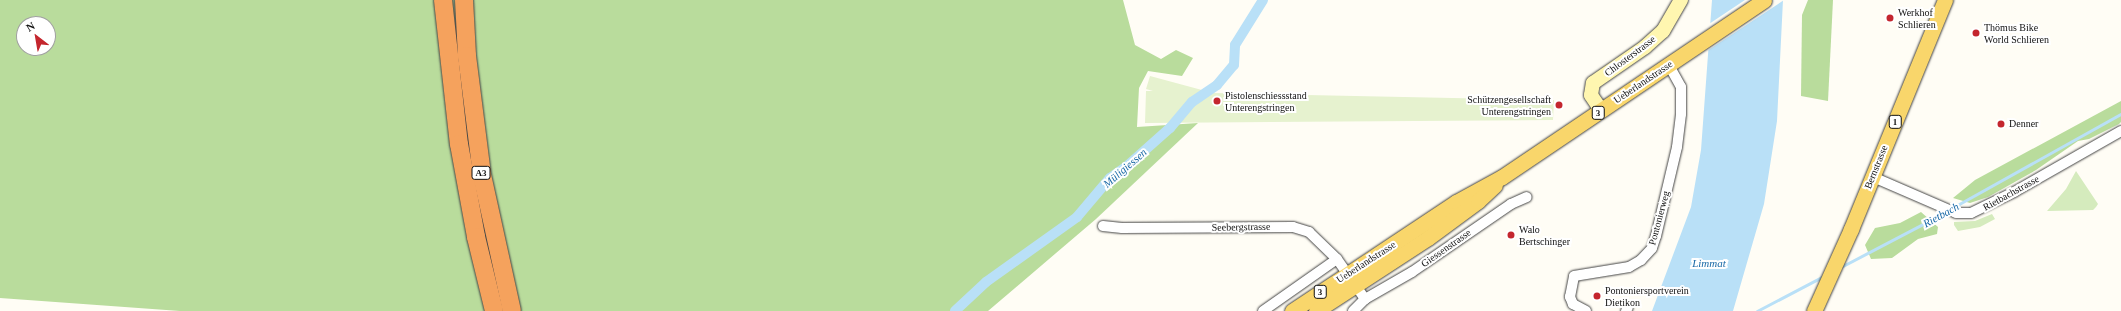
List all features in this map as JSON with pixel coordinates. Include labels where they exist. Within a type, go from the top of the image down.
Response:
[{"type":"highway","name":"A3","points":[[443,0],[459,144],[476,237],[494,311]]},
{"type":"highway","name":"A3","points":[[457,0],[458,13],[464,32],[482,176],[512,311]]},
{"type":"highway","points":[[464,0],[464,32]]},
{"type":"main road","name":"Ueberlandstrasse","points":[[1316,311],[1352,279],[1456,202],[1502,177],[1764,0]]},
{"type":"main road","name":"Bernstrasse","points":[[1814,311],[1873,177],[1945,0]]},
{"type":"main road","name":"Ueberlandstrasse","points":[[1292,311],[1352,279]]},
{"type":"street","name":"Chlosterstrasse","points":[[1601,110],[1592,95],[1593,83],[1645,47],[1662,31],[1681,0]]},
{"type":"street","name":"Pontonierweg","points":[[1586,311],[1573,304],[1570,297],[1574,276],[1629,267],[1652,248],[1677,147],[1681,114],[1681,87],[1669,64]]},
{"type":"street","name":"Rietbachstrasse","points":[[1873,177],[1956,213],[1978,211],[2121,131]]},
{"type":"street","name":"Giessenstrasse","points":[[1353,311],[1365,299],[1412,272],[1511,204],[1527,196]]},
{"type":"street","name":"Seebergstrasse","points":[[1103,226],[1122,228],[1293,227],[1309,232],[1337,259],[1352,279]]},
{"type":"street","points":[[1263,311],[1337,259]]},
{"type":"street","points":[[1352,279],[1365,299]]},
{"type":"green space","points":[[0,0],[1123,0],[1135,45],[1161,59],[1176,50],[1193,58],[1182,76],[1148,71],[1139,88],[1137,127],[1198,123],[1096,219],[988,311],[180,311],[0,298]]},
{"type":"green space","points":[[1808,0],[1833,0],[1828,101],[1801,96],[1802,15]]},
{"type":"green space","points":[[1150,76],[1213,93],[1554,100],[1553,120],[1145,123],[1146,91],[1153,91],[1146,89]]},
{"type":"green space","points":[[2121,101],[2121,122],[2119,124],[2089,139],[2078,141],[2036,170],[1988,197],[1970,203],[1953,198],[1975,180]]},
{"type":"green space","points":[[2076,171],[2098,204],[2096,207],[2093,210],[2047,211],[2066,189]]},
{"type":"green space","points":[[1921,212],[1938,227],[1937,234],[1918,239],[1892,258],[1871,259],[1865,245],[1875,228],[1900,223]]},
{"type":"green space","points":[[1992,214],[1995,219],[1980,227],[1958,231],[1954,225],[1954,222],[1975,221]]},
{"type":"water","name":"Limmat","points":[[1712,0],[1783,0],[1777,121],[1764,204],[1733,311],[1652,311],[1691,207],[1701,150]]},
{"type":"pier","points":[[1745,0],[1784,0],[1707,51],[1709,24]]},
{"type":"waterway","name":"Müligiessen","points":[[955,311],[986,282],[1077,217],[1110,178],[1126,167],[1170,128],[1192,102],[1217,85],[1234,65],[1235,45],[1263,0]]},
{"type":"waterway","name":"Rietbach","points":[[1952,208],[2121,114]]},
{"type":"waterway","name":"Rietbach","points":[[1839,268],[1946,212]]},
{"type":"waterway","name":"Rietbach","points":[[1757,311],[1822,277]]},
{"type":"place","name":"Werkhof Schlieren","points":[[1890,18]]},
{"type":"place","name":"Thömus Bike World Schlieren","points":[[1976,33]]},
{"type":"place","name":"Pistolenschiessstand Unterengstringen","points":[[1217,101]]},
{"type":"place","name":"Schützengesellschaft Unterengstringen","points":[[1559,105]]},
{"type":"place","name":"Denner","points":[[2001,124]]},
{"type":"place","name":"Walo Bertschinger","points":[[1511,235]]},
{"type":"place","name":"Pontoniersportverein Dietikon","points":[[1597,296]]}]
